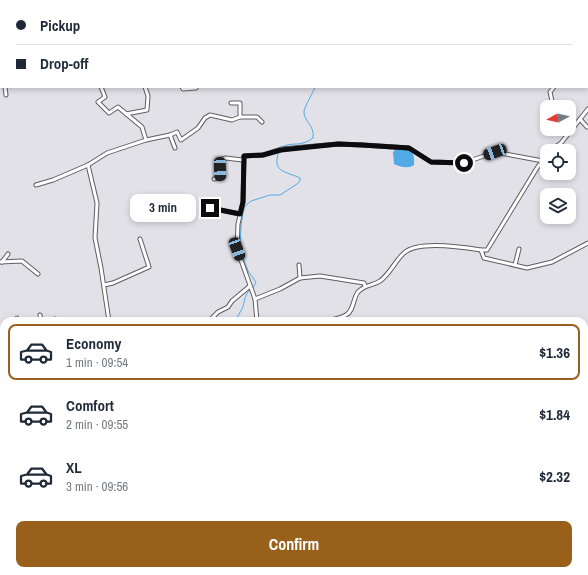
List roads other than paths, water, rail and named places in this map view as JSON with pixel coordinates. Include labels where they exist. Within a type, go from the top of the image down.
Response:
[{"type":"street","points":[[5,88],[6,95]]},
{"type":"street","points":[[102,88],[105,97],[98,102],[102,107],[109,113],[118,107],[142,127],[146,140]]},
{"type":"street","points":[[126,114],[147,110],[148,96],[145,88]]},
{"type":"street","points":[[182,88],[196,88]]},
{"type":"street","points":[[552,100],[550,92],[553,88]]},
{"type":"street","points":[[232,103],[240,103],[240,117]]},
{"type":"street","points":[[576,124],[588,109]]},
{"type":"street","points":[[36,185],[53,180],[88,165],[107,153],[146,140],[170,135],[176,132],[181,140],[198,128],[205,118],[210,115],[232,120],[240,117],[257,117],[262,122]]},
{"type":"street","points":[[580,119],[588,127]]},
{"type":"street","points":[[170,135],[175,148]]},
{"type":"street","points":[[560,144],[567,136]]},
{"type":"street","points":[[214,179],[220,178],[219,160],[226,158],[242,160],[244,156],[263,155],[281,150],[338,144],[409,148],[431,162],[464,163],[495,152],[540,160]]},
{"type":"street","points":[[244,156],[243,202],[238,224],[237,249],[255,299],[257,317]]},
{"type":"street","points":[[340,317],[346,315],[352,308],[358,292],[365,286],[380,281],[404,252],[416,247],[450,245],[487,250],[540,164]]},
{"type":"street","points":[[88,165],[97,203],[95,238],[102,268],[108,317]]},
{"type":"street","points":[[210,208],[240,214]]},
{"type":"street","points":[[104,285],[113,283],[149,267],[140,239]]},
{"type":"street","points":[[481,250],[484,258],[527,268],[552,262],[588,243]]},
{"type":"street","points":[[515,265],[519,249]]},
{"type":"street","points":[[1,262],[8,254]]},
{"type":"street","points":[[1,262],[22,261],[38,274]]},
{"type":"street","points":[[299,265],[300,278]]},
{"type":"street","points":[[255,299],[300,278],[320,276],[364,283],[365,286]]},
{"type":"street","points":[[214,317],[218,312],[228,307],[232,301],[250,286]]},
{"type":"water","points":[[397,148],[411,151],[414,156],[414,165],[404,167],[394,164],[393,152]]},
{"type":"waterway","points":[[282,147],[304,143],[313,138],[311,126],[305,118],[304,111],[315,88]]},
{"type":"waterway","points":[[253,288],[256,282],[248,271],[240,248],[241,226],[245,206],[251,201],[270,195],[280,195],[300,181],[300,178],[285,172],[278,167],[277,158],[279,151]]},
{"type":"waterway","points":[[237,317],[250,290]]}]
